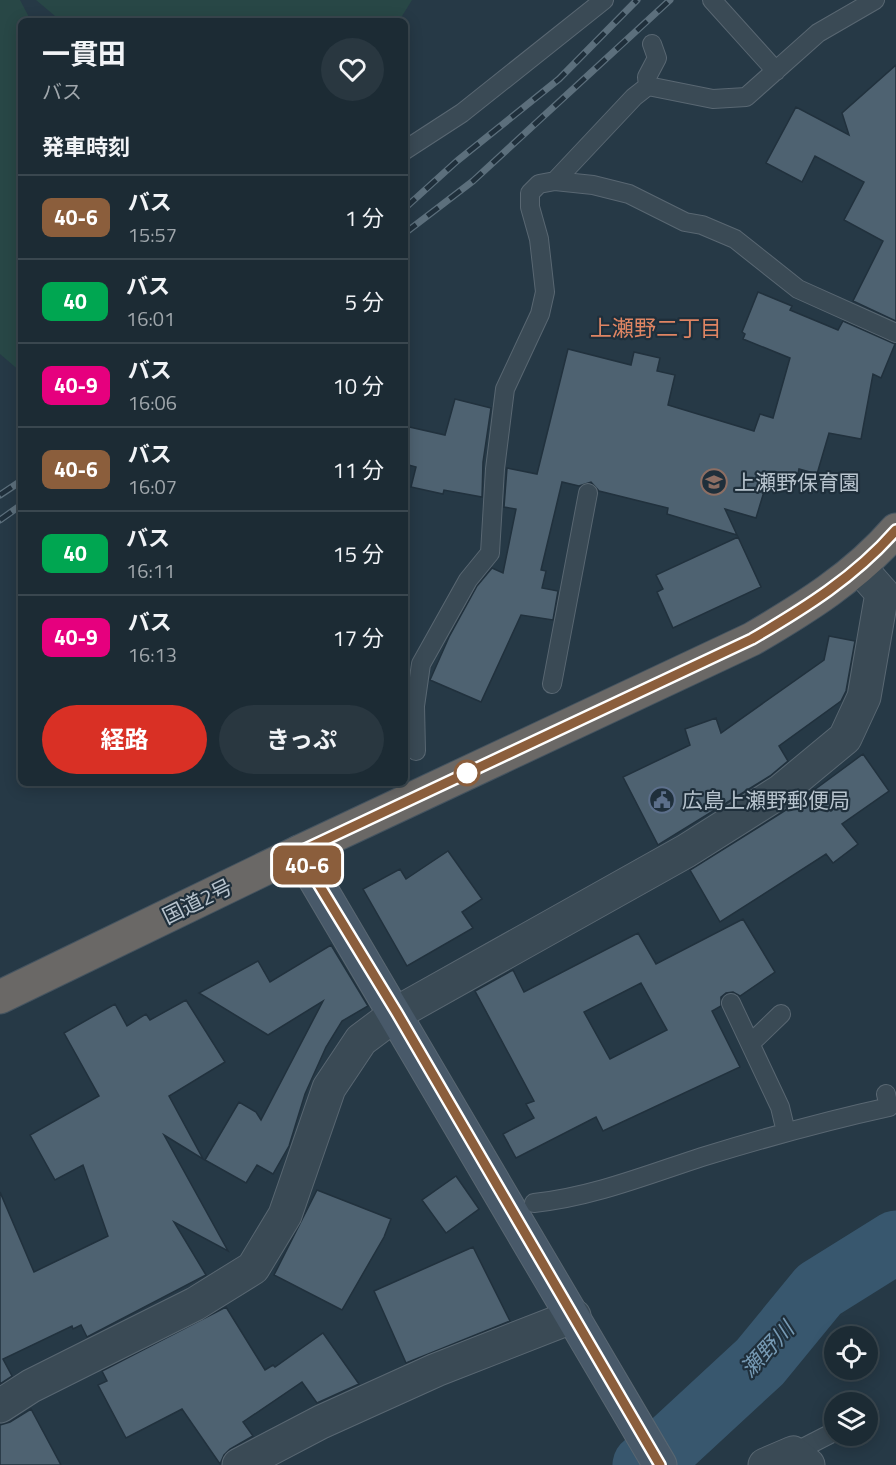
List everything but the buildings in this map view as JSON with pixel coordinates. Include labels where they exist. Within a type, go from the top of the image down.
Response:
[{"type":"highway","name":"国道2号","points":[[0,997],[299,852],[752,639],[814,602],[860,568],[896,530]]},
{"type":"main road","points":[[299,852],[397,1013],[660,1465]]},
{"type":"street","points":[[0,1406],[31,1386],[195,1304],[253,1268],[285,1215],[329,1088],[361,1040],[397,1013],[686,851],[781,791],[845,738],[864,697],[882,593],[860,568]]},
{"type":"street","points":[[239,1465],[321,1422],[436,1370],[578,1323]]},
{"type":"lane","points":[[408,148],[462,113],[604,0]]},
{"type":"lane","points":[[712,0],[776,71]]},
{"type":"lane","points":[[555,181],[633,96],[648,86],[713,99],[746,96],[818,33],[875,0]]},
{"type":"lane","points":[[648,86],[647,77],[657,58],[652,44]]},
{"type":"lane","points":[[416,751],[415,706],[421,664],[468,580],[490,553],[495,470],[505,389],[540,314],[545,292],[539,239],[530,207],[530,193],[539,184],[555,181],[593,185],[629,194],[685,222],[702,225],[735,239],[798,289],[896,333]]},
{"type":"lane","points":[[552,684],[588,493]]},
{"type":"lane","points":[[731,1003],[780,1107],[786,1132]]},
{"type":"lane","points":[[751,1043],[781,1014]]},
{"type":"lane","points":[[534,1203],[557,1200],[625,1183],[786,1132],[889,1107],[886,1095]]},
{"type":"lane","points":[[788,1461],[824,1438]]},
{"type":"green space","points":[[0,0],[20,0],[29,18],[18,18],[18,369],[0,354]]},
{"type":"green space","points":[[36,0],[412,0],[401,18],[57,18]]},
{"type":"waterway","name":"瀬野川","points":[[644,1465],[667,1448],[760,1362],[819,1290],[896,1242]]},
{"type":"railway","points":[[408,205],[457,161],[559,79],[637,0]]},
{"type":"railway","points":[[408,231],[473,181],[670,0]]},
{"type":"railway","points":[[0,495],[18,483]]},
{"type":"railway","points":[[0,520],[18,507]]},
{"type":"bus line","name":"40-6","points":[[660,1465],[397,1013],[299,852],[752,639],[814,602],[860,568],[896,530]]},
{"type":"place","name":"上瀬野保育園","points":[[714,482]]},
{"type":"place","name":"広島上瀬野郵便局","points":[[662,800]]},
{"type":"district","name":"上瀬野二丁目","points":[[656,328]]}]
